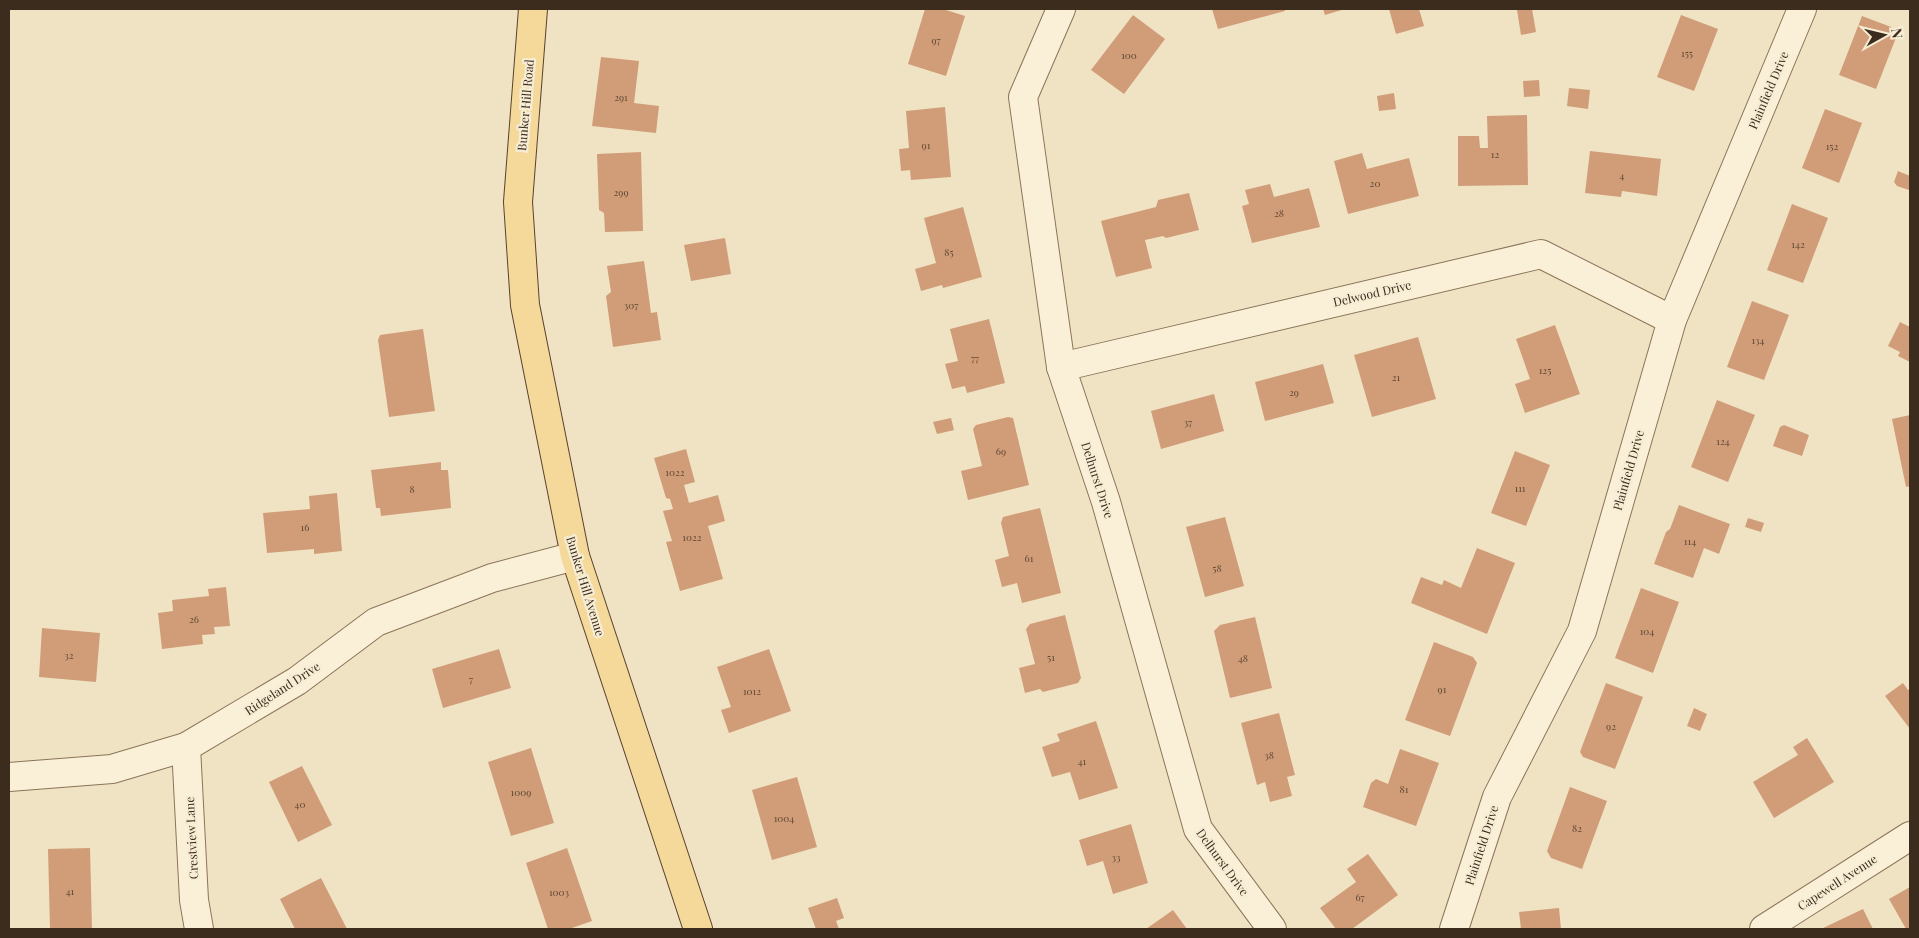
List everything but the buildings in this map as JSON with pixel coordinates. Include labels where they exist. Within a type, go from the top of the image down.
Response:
[{"type":"main road","name":"Bunker Hill Road","points":[[518,202],[533,9]]},
{"type":"main road","name":"Bunker Hill Avenue","points":[[518,202],[524,305],[575,556],[698,929]]},
{"type":"street","name":"Delhurst Drive","points":[[1061,9],[1023,97],[1061,367],[1106,502],[1198,829],[1272,929]]},
{"type":"street","name":"Plainfield Drive","points":[[1454,929],[1497,797],[1582,631],[1672,320],[1802,9]]},
{"type":"street","name":"Delwood Drive","points":[[1061,367],[1541,254],[1672,320]]},
{"type":"street","name":"Ridgeland Drive","points":[[9,777],[112,769],[186,747],[297,681],[376,622],[492,578],[575,556]]},
{"type":"street","name":"Crestview Lane","points":[[186,747],[194,900],[198,929]]},
{"type":"street","name":"Capewell Avenue","points":[[1764,929],[1910,836]]}]
